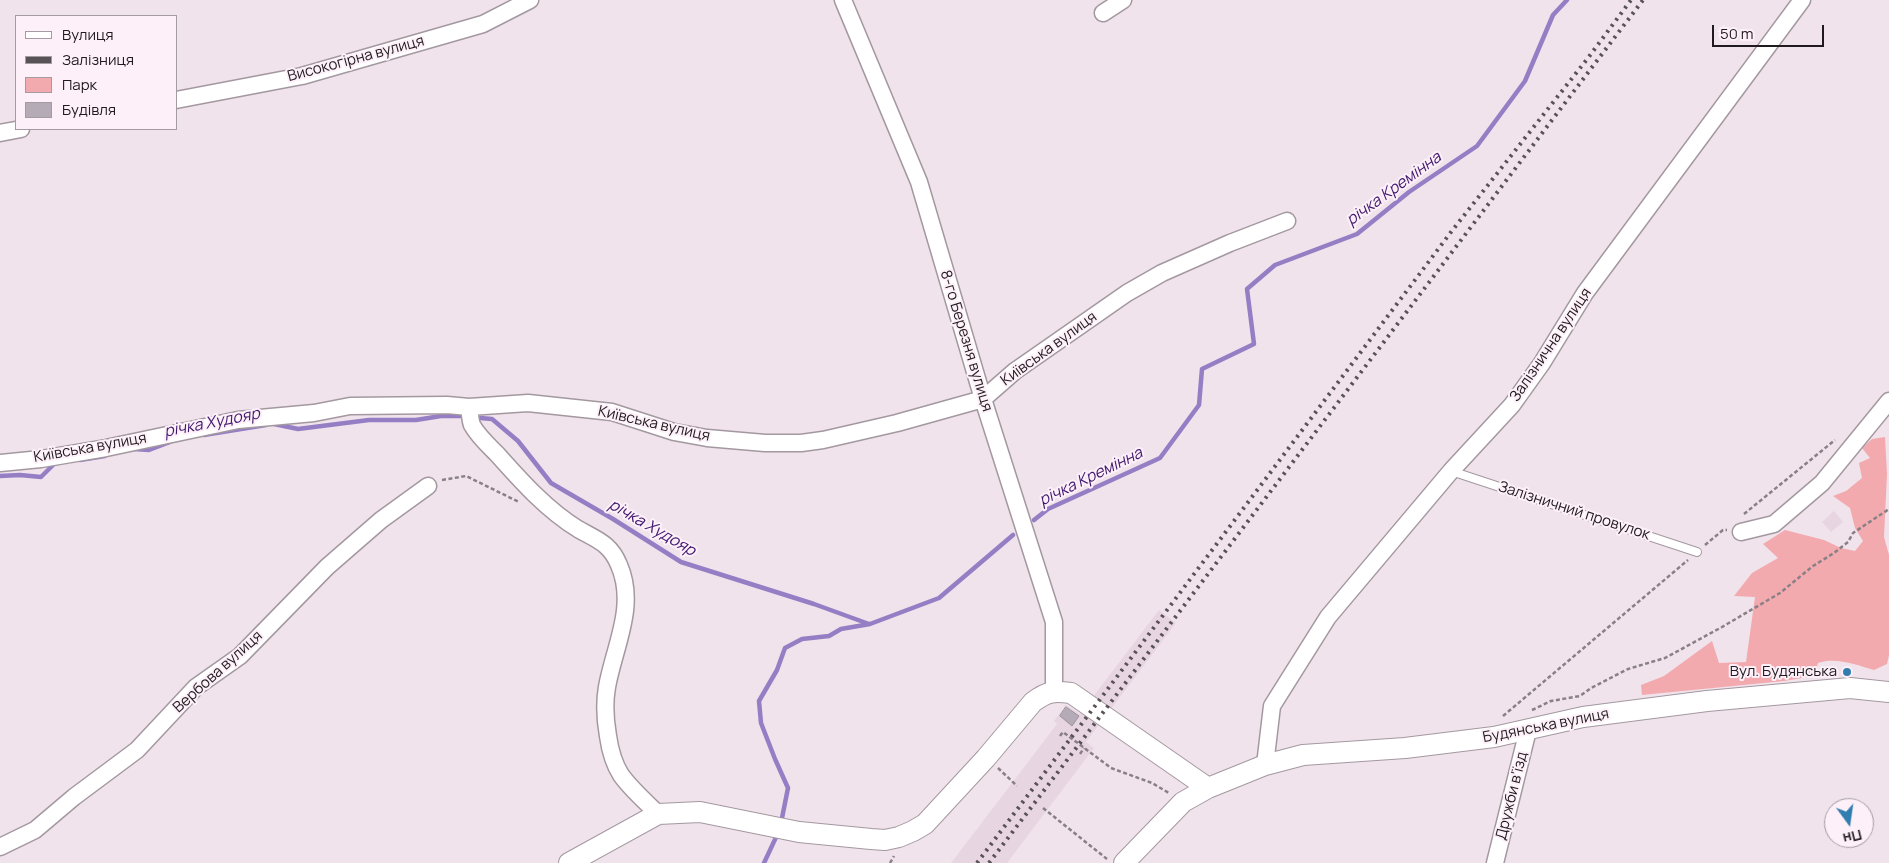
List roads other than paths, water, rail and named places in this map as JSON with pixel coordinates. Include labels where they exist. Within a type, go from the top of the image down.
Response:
[{"type":"street","name":"Високогірна вулиця","points":[[178,100],[302,76],[483,24],[530,0]]},
{"type":"street","name":"8-го Березня вулиця","points":[[843,0],[919,182],[982,399],[1054,622],[1054,691]]},
{"type":"street","points":[[1103,12],[1122,0]]},
{"type":"street","name":"Залізнична вулиця","points":[[1265,764],[1272,706],[1328,617],[1451,470],[1512,405],[1542,363],[1585,293],[1802,0]]},
{"type":"street","points":[[0,133],[16,130]]},
{"type":"street","name":"Київська вулиця","points":[[0,463],[106,448],[238,420],[314,413],[350,406],[446,404],[469,407],[528,403],[612,412],[674,432],[707,438],[766,443],[823,440],[897,423],[982,399],[1015,371],[1127,293],[1162,273],[1204,254],[1287,221]]},
{"type":"street","points":[[1738,524],[1774,524],[1822,483],[1889,401]]},
{"type":"street","points":[[469,407],[471,424],[482,439],[520,480],[553,510],[578,529],[601,540],[619,565],[625,582],[626,600],[622,630],[607,686],[604,715],[610,752],[622,775],[658,814]]},
{"type":"street","name":"Вербова вулиця","points":[[0,847],[35,830],[74,797],[136,750],[196,687],[240,656],[327,567],[381,520],[428,486]]},
{"type":"street","name":"Будянська вулиця","points":[[1208,788],[1265,764],[1302,755],[1406,748],[1494,737],[1583,717],[1707,701],[1850,688],[1889,692]]},
{"type":"street","points":[[569,863],[658,814],[700,812],[799,832],[885,840],[900,837],[913,832],[925,824],[1033,702],[1042,695],[1054,691],[1071,693],[1208,788],[1183,802],[1124,863]]},
{"type":"street","name":"Дружби в’їзд","points":[[1495,863],[1528,730]]},
{"type":"lane","name":"Залізничний провулок","points":[[1451,470],[1697,552]]},
{"type":"waterway","name":"річка Кремінна","points":[[1034,520],[1048,509],[1160,458],[1199,405],[1202,369],[1254,344],[1247,289],[1275,265],[1357,234],[1409,192],[1477,146],[1525,81],[1553,15],[1567,0]]},
{"type":"waterway","name":"річка Худояр","points":[[274,424],[298,429],[369,420],[416,420],[441,416],[464,416]]},
{"type":"waterway","name":"річка Худояр","points":[[480,418],[492,419],[518,441],[551,483],[681,562],[814,604],[869,624]]},
{"type":"waterway","name":"річка Худояр","points":[[204,435],[266,425]]},
{"type":"waterway","name":"річка Худояр","points":[[134,449],[149,450],[170,442]]},
{"type":"waterway","name":"річка Худояр","points":[[80,460],[105,456]]},
{"type":"waterway","name":"річка Худояр","points":[[0,476],[41,477],[55,463],[58,463]]},
{"type":"waterway","name":"річка Кремінна","points":[[781,823],[788,788],[761,723],[759,701],[777,670],[785,648],[802,639],[829,636],[841,629],[870,624],[939,598],[1013,535]]},
{"type":"waterway","name":"річка Кремінна","points":[[764,863],[778,833]]},
{"type":"railway","points":[[977,863],[1451,232],[1588,58],[1631,0]]},
{"type":"railway","points":[[989,863],[1643,0]]},
{"type":"place","name":"Вул. Будянська","points":[[1847,672]]}]
